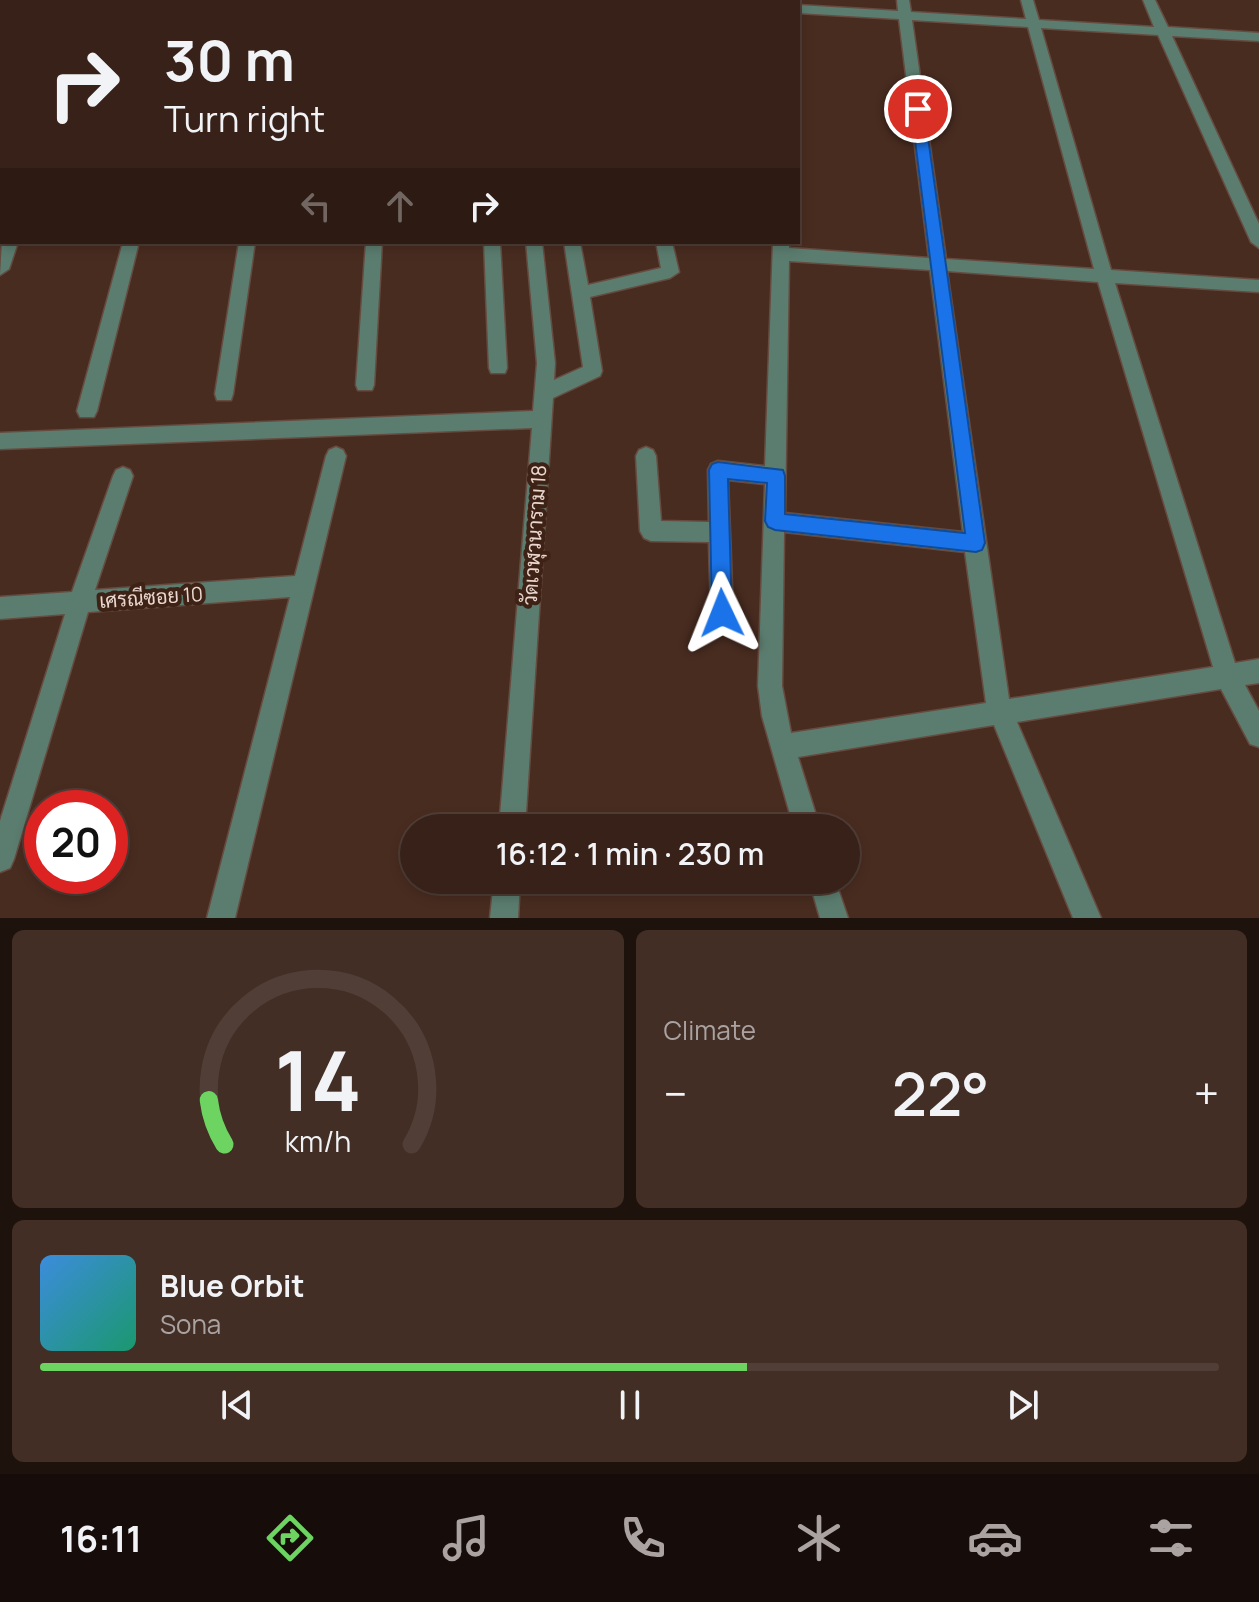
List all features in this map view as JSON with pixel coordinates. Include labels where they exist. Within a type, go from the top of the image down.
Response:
[{"type":"street","points":[[1027,0],[1104,274],[1227,676],[1259,735]]},
{"type":"street","points":[[1149,0],[1259,242]]},
{"type":"street","points":[[904,8],[994,687],[1001,712],[1081,897],[1087,918]]},
{"type":"street","points":[[800,9],[904,8],[1033,23],[1259,37]]},
{"type":"street","points":[[0,269],[9,244]]},
{"type":"street","points":[[87,411],[130,244]]},
{"type":"street","points":[[224,394],[247,244]]},
{"type":"street","points":[[365,385],[374,244]]},
{"type":"street","points":[[492,244],[498,368]]},
{"type":"street","name":"วัดเวฬุวนาราม 18","points":[[513,814],[543,419],[545,339],[534,244]]},
{"type":"street","points":[[543,394],[593,371],[572,244]]},
{"type":"street","points":[[580,293],[670,272],[664,244]]},
{"type":"street","points":[[803,814],[783,747],[770,686],[781,248],[939,264],[1259,286]]},
{"type":"street","points":[[0,441],[543,419]]},
{"type":"street","points":[[221,918],[336,456]]},
{"type":"street","points":[[646,456],[651,531],[720,532]]},
{"type":"street","points":[[722,613],[718,470],[776,476]]},
{"type":"street","points":[[1,859],[80,602],[123,476]]},
{"type":"street","points":[[775,521],[976,543]]},
{"type":"street","name":"เศรณีซอย 10","points":[[0,608],[302,586]]},
{"type":"street","points":[[783,747],[1259,671]]},
{"type":"street","points":[[504,918],[506,894]]},
{"type":"street","points":[[826,894],[834,918]]},
{"type":"route","points":[[722,613],[718,470],[776,476],[775,521],[976,543],[918,109]]}]
